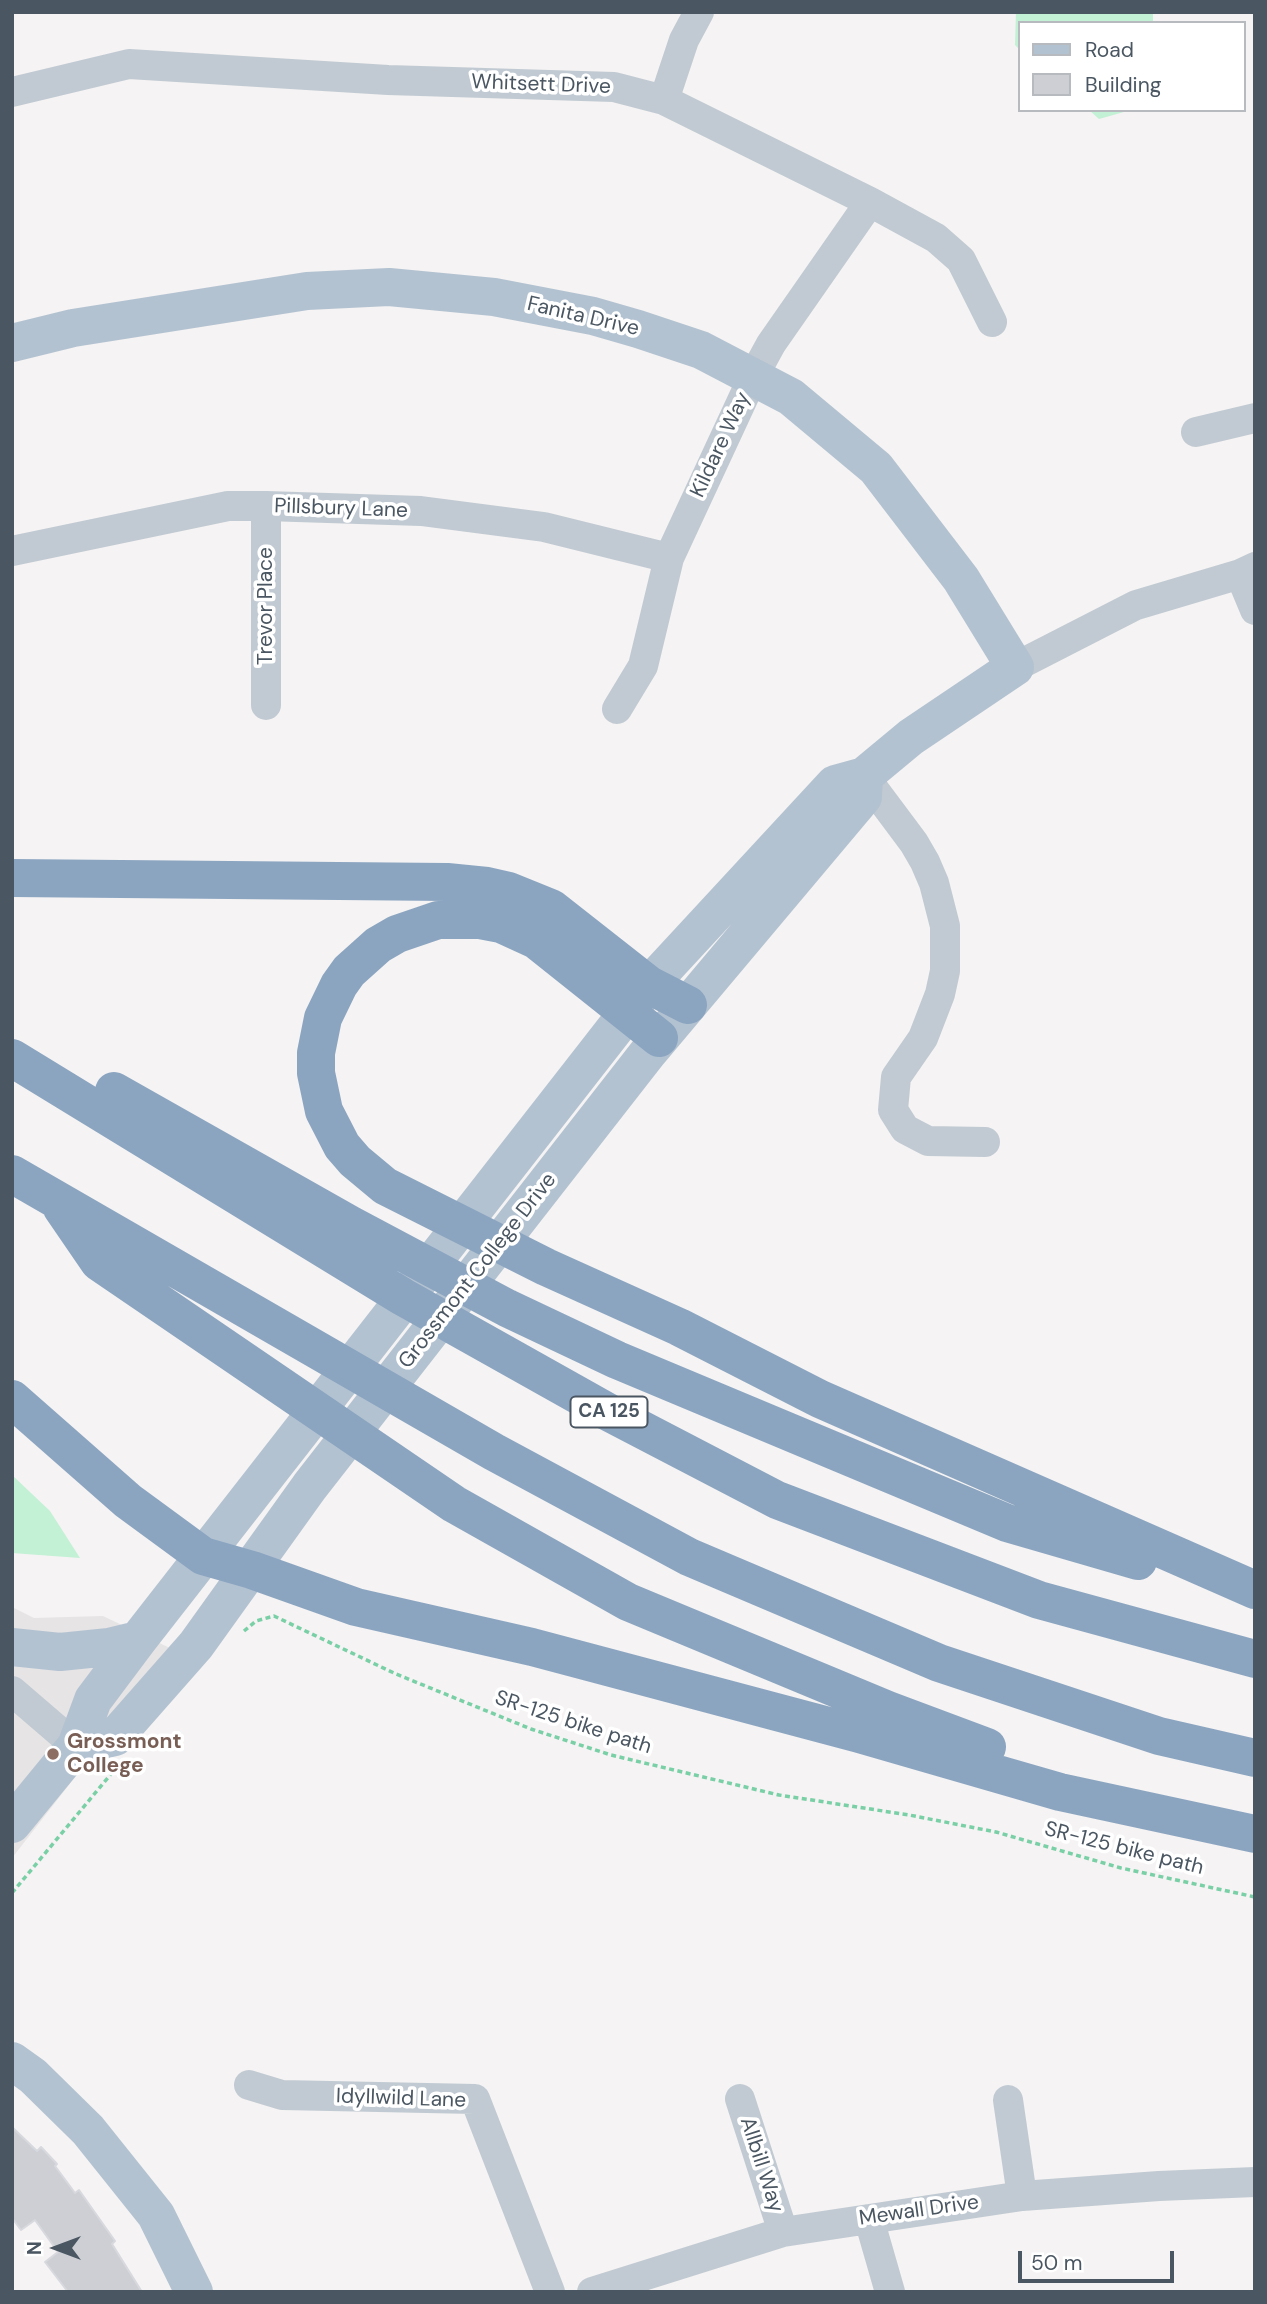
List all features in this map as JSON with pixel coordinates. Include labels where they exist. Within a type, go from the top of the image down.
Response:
[{"type":"highway","points":[[12,878],[447,882],[509,891],[551,908],[639,998],[659,1038]]},
{"type":"highway","points":[[688,1005],[639,998],[519,931],[501,925],[470,919],[438,920],[417,926],[397,933],[362,958],[344,978],[330,1001],[323,1018],[316,1053],[316,1073],[324,1111],[342,1146],[362,1168],[385,1186],[547,1267],[679,1327],[820,1399],[1255,1592]]},
{"type":"highway","points":[[12,1043],[112,1090],[351,1225],[507,1308],[617,1360],[1007,1523],[1255,1592]]},
{"type":"highway","name":"CA 125","points":[[12,1058],[403,1297],[608,1412],[777,1500],[1039,1600],[1255,1659]]},
{"type":"highway","points":[[12,1174],[494,1452],[689,1557],[939,1663],[1159,1735],[1255,1758]]},
{"type":"highway","points":[[57,1201],[99,1262],[454,1504],[628,1602],[888,1710],[1181,1818]]},
{"type":"highway","points":[[12,1399],[128,1501],[203,1556],[356,1606],[532,1647],[859,1734],[1060,1792],[1255,1834]]},
{"type":"main road","name":"Fanita Drive","points":[[12,343],[73,328],[307,291],[389,287],[495,297],[593,316],[701,350],[791,397],[876,468],[961,579],[1015,667]]},
{"type":"main road","name":"Grossmont College Drive","points":[[12,1824],[76,1746],[93,1700],[138,1640],[639,998],[835,784],[864,776],[911,737],[1015,667]]},
{"type":"main road","name":"Grossmont College Drive","points":[[76,1746],[115,1737],[196,1644],[252,1570],[310,1486],[659,1038],[863,797],[864,776]]},
{"type":"main road","points":[[12,1647],[60,1652],[109,1647],[138,1640]]},
{"type":"main road","points":[[12,2061],[33,2076],[88,2130],[148,2204],[194,2292]]},
{"type":"street","points":[[664,100],[684,40],[699,12]]},
{"type":"street","name":"Whitsett Drive","points":[[12,92],[129,64],[388,80],[614,87],[664,100],[870,202],[936,238],[961,260],[992,322]]},
{"type":"street","name":"Kildare Way","points":[[617,709],[643,666],[669,558],[753,377],[771,345],[870,202]]},
{"type":"street","points":[[1196,432],[1255,418]]},
{"type":"street","name":"Pillsbury Lane","points":[[12,551],[228,506],[266,506],[421,511],[531,525],[669,558]]},
{"type":"street","name":"Trevor Place","points":[[266,506],[266,705]]},
{"type":"street","points":[[1247,571],[1255,610]]},
{"type":"street","name":"Grossmont College Drive","points":[[1015,667],[1136,605],[1247,571]]},
{"type":"street","points":[[864,776],[925,862],[941,904],[945,926],[945,971],[940,994],[923,1038],[896,1077],[893,1110],[905,1129],[928,1141],[985,1142]]},
{"type":"street","points":[[12,1691],[76,1746]]},
{"type":"street","name":"Idyllwild Lane","points":[[249,2085],[282,2095],[475,2099],[550,2292]]},
{"type":"street","name":"Allbill Way","points":[[740,2099],[783,2232]]},
{"type":"street","points":[[1008,2099],[1022,2196]]},
{"type":"street","name":"Mewall Drive","points":[[592,2292],[783,2232],[1022,2196],[1255,2182]]},
{"type":"street","points":[[869,2219],[890,2292]]},
{"type":"path","name":"SR-125 bike path","points":[[239,1635],[256,1621],[274,1616],[396,1674],[519,1724],[611,1755],[779,1795],[909,1815],[996,1832],[1121,1868],[1255,1896]]},
{"type":"path","points":[[12,1893],[114,1769],[123,1765]]},
{"type":"shaded area","name":"Grossmont College","points":[[12,1607],[34,1618],[103,1616],[174,1650],[12,1858]]},
{"type":"green space","points":[[1016,12],[1153,12],[1153,21],[1018,21],[1018,48],[1015,45]]},
{"type":"green space","points":[[1091,112],[1124,112],[1099,119]]},
{"type":"green space","points":[[12,1475],[50,1511],[80,1558],[12,1553]]},
{"type":"building","points":[[12,2127],[37,2151],[41,2147],[57,2164],[55,2166],[75,2193],[79,2190],[115,2241],[112,2244],[142,2292],[68,2292],[45,2262],[58,2252],[35,2220],[21,2230],[12,2218]]},
{"type":"place","name":"Grossmont College","points":[[53,1754]]}]
